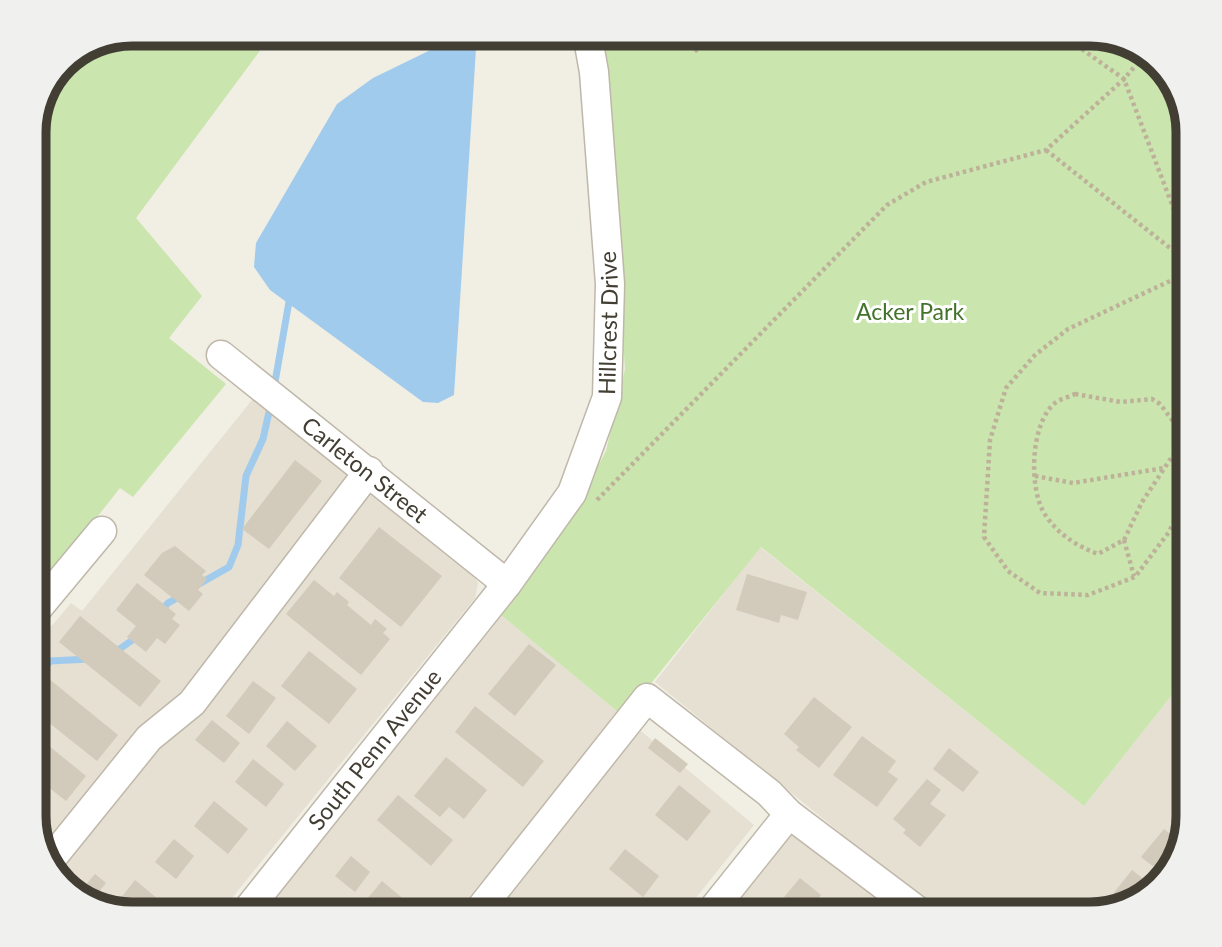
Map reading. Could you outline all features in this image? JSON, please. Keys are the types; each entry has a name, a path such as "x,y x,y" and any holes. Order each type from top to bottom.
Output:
{"street":[{"name":"Hillcrest Drive","path":"507,584 572,493 607,397 610,284 594,72 589,46"},
{"name":"Carleton Street","path":"221,355 507,584"},
{"path":"55,854 149,738 192,703 369,471"},
{"path":"46,598 102,531"},
{"name":"South Penn Avenue","path":"254,902 507,584"},
{"path":"486,902 647,698 769,793 789,814 906,902"},
{"path":"719,902 789,814"}],"path":[{"path":"1077,46 1124,79 1176,215"},
{"path":"563,506 589,508 887,205 926,182 1046,150 1124,79 1140,61"},
{"path":"1046,150 1176,253"},
{"path":"1176,278 1068,329 1035,355 1006,388 990,440 984,537 1008,571 1040,593 1088,595 1135,577 1169,532 1176,517"},
{"path":"1176,426 1153,399 1121,402 1075,394 1055,403 1044,418 1034,448 1036,491 1045,515 1074,545 1098,554 1124,540 1142,502 1176,451"},
{"path":"1035,476 1084,482 1165,467"},
{"path":"1124,540 1135,577"}],"shaded area":[{"path":"256,395 471,569 478,583 475,598 229,902 114,900 93,893 79,884 57,859 47,833 46,821 46,633 71,603 82,611"},
{"path":"760,547 1084,806 1176,690 1176,816 1172,843 1159,868 1143,884 1129,893 1108,900 925,902 655,682"},
{"path":"500,614 754,825 693,902 272,902"},
{"path":"794,834 883,902 731,902 781,839"}],"green space":[{"path":"263,46 136,218 202,296 169,338 226,384 133,497 120,488 46,582 48,109 60,84 71,71 98,52 114,47"},
{"name":"Acker Park","path":"603,46 1091,46 1108,47 1129,54 1143,63 1162,84 1175,114 1176,690 1084,806 761,547 624,717 500,614 569,520 606,451 625,369"}],"water":[{"path":"439,46 476,46 454,395 438,403 423,402 270,290 254,267 256,243 337,104 373,78"}],"building":[{"path":"295,460 322,481 269,549 242,529"},
{"path":"379,527 442,576 401,627 339,578"},
{"path":"175,546 206,571 202,575 207,579 198,590 203,594 189,611 144,575 162,553"},
{"path":"747,574 807,592 798,620 781,615 779,623 736,610"},
{"path":"314,580 334,596 337,592 349,602 347,605 371,625 375,619 387,629 383,633 390,639 361,675 286,614"},
{"path":"137,583 176,614 172,619 180,625 165,644 157,638 146,652 127,637 136,626 116,610"},
{"path":"80,616 161,681 140,707 59,642"},
{"path":"529,644 556,665 515,716 488,694"},
{"path":"309,651 357,689 329,724 281,686"},
{"path":"46,676 118,735 97,761 46,720"},
{"path":"253,681 276,698 249,734 226,716"},
{"path":"814,697 852,727 819,768 796,750 799,747 784,734"},
{"path":"475,706 544,761 523,787 455,732"},
{"path":"212,720 240,743 224,763 195,740"},
{"path":"287,721 317,746 295,771 266,746"},
{"path":"862,736 896,761 888,772 898,779 877,807 833,775"},
{"path":"655,738 688,764 680,773 648,748"},
{"path":"46,744 86,776 66,801 46,785"},
{"path":"949,748 979,772 963,792 933,769"},
{"path":"446,757 487,790 464,819 449,807 440,817 414,796"},
{"path":"253,759 284,784 266,807 235,782"},
{"path":"927,779 941,790 930,804 946,815 920,847 903,833 906,830 893,819"},
{"path":"679,785 711,811 687,841 655,815"},
{"path":"398,795 453,840 431,866 377,820"},
{"path":"214,801 248,829 228,854 194,826"},
{"path":"1164,829 1174,837 1168,854 1157,870 1141,857"},
{"path":"174,839 194,856 176,879 155,862"},
{"path":"625,849 659,876 643,897 609,869"},
{"path":"351,856 370,872 355,892 335,876"},
{"path":"1132,870 1146,881 1129,893 1109,899"},
{"path":"95,874 106,883 97,894 84,887"},
{"path":"800,878 821,895 815,902 780,902"},
{"path":"135,880 162,902 131,902 119,901"},
{"path":"382,881 407,902 371,902 367,899"},
{"path":"501,890 516,902 499,902 494,898"}],"waterway":[{"path":"274,388 290,296"},
{"path":"199,584 229,567 238,545 246,476 263,439 271,403"},
{"path":"160,612 168,603 181,596"},
{"path":"114,653 138,636"},
{"path":"46,666 50,661 89,659"}]}
